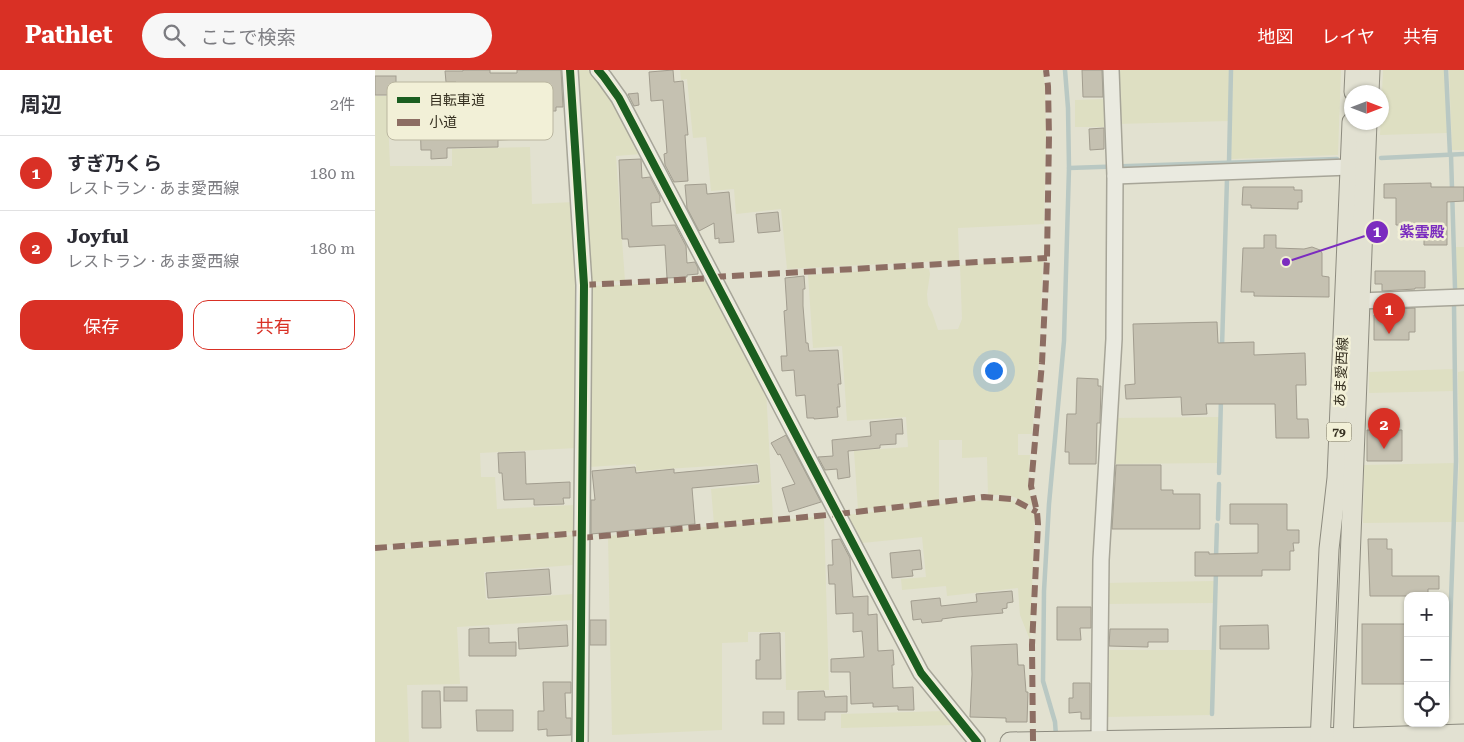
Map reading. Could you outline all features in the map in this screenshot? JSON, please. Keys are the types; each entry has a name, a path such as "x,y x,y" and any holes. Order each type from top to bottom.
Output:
{"main road":[{"path":"1354,85 1355,70"},
{"path":"1369,85 1370,70"},
{"name":"あま愛西線","path":"1320,740 1329,549 1337,478 1353,130"},
{"name":"あま愛西線","path":"1343,740 1367,130"},
{"path":"1010,742 1343,740 1464,734"}],"street":[{"path":"570,70 584,285 580,742"},
{"path":"598,70 619,98 921,674 977,742"},
{"path":"1099,741 1101,560 1113,339 1115,170 1111,70"},
{"path":"1115,170 1351,167"},
{"path":"1359,301 1464,298"}],"green space":[{"path":"573,70 588,70 600,83 613,100 641,154 616,156 625,281 591,282 579,94"},
{"path":"680,70 1043,70 1046,135 1044,224 958,228 959,260 787,269 781,209 736,214 734,189 711,191 706,137 693,138 687,79 681,80"},
{"path":"1114,70 1230,70 1229,121 1116,124"},
{"path":"1233,70 1341,70 1338,155 1231,159"},
{"path":"1383,70 1445,70 1447,133 1380,135 1380,130 1389,130 1389,85 1382,85"},
{"path":"1449,70 1464,70 1464,150 1452,150"},
{"path":"375,96 387,96 387,140 389,140 390,166 452,166 452,149 530,147 532,204 574,202 580,285 577,448 480,453 481,477 495,477 497,509 574,505 573,532 375,546"},
{"path":"1107,99 1108,127 1075,127 1075,100"},
{"path":"1456,247 1464,247 1464,288 1457,289"},
{"path":"1043,260 1039,362 1032,434 1018,434 1018,455 1030,455 1028,484 1033,506 1007,495 988,495 987,457 962,458 962,440 939,440 939,500 858,510 854,451 908,447 906,417 847,421 842,346 813,348 808,275 919,267 929,269 928,305 938,330 958,329 962,319 960,265"},
{"path":"709,281 766,389 773,518 714,524 711,489 760,484 758,463 636,471 636,464 589,467 590,286"},
{"path":"1454,369 1454,391 1369,393 1369,372"},
{"path":"1464,371 1464,522 1456,522 1459,464 1458,372"},
{"path":"1219,417 1218,463 1110,464 1112,418"},
{"path":"1455,463 1453,522 1363,523 1364,465"},
{"path":"1012,500 1035,513 1030,640 1020,615 1018,588 947,596 946,586 902,590 901,579 926,577 922,537 862,543 847,515 940,504"},
{"path":"824,516 829,690 786,690 785,632 748,632 748,642 722,643 722,730 612,735 608,536"},
{"path":"573,535 573,565 484,572 486,600 573,594 573,620 457,627 460,684 407,685 409,742 375,742 375,551"},
{"path":"1214,581 1214,603 1104,604 1104,583"},
{"path":"1103,650 1213,650 1211,715 1104,717"},
{"path":"944,711 954,725 841,728 841,714"}],"building":[{"path":"490,70 490,73 517,73 517,70 561,70 563,107 556,107 556,111 553,111 553,82 446,82 445,71"},
{"path":"673,70 674,82 683,81 688,135 685,135 688,181 674,182 665,165 664,154 667,153 663,100 651,101 649,72"},
{"path":"1082,70 1102,70 1103,97 1083,97"},
{"path":"375,76 396,76 396,82 387,82 387,95 375,95"},
{"path":"638,93 639,105 634,106 628,94"},
{"path":"1104,128 1104,149 1090,150 1089,129"},
{"path":"421,140 498,140 498,147 447,148 447,158 431,159 431,150 421,150"},
{"path":"641,159 642,178 650,177 660,196 660,202 651,203 652,226 675,225 686,246 687,263 695,262 698,274 687,275 687,277 667,278 665,245 629,247 628,239 622,239 619,160"},
{"path":"1431,183 1431,187 1464,187 1464,201 1447,202 1447,245 1424,245 1424,225 1396,225 1396,198 1384,198 1384,184"},
{"path":"706,184 707,194 729,192 734,242 719,243 719,238 715,239 714,223 699,231 687,208 685,185"},
{"path":"1243,187 1294,187 1294,190 1302,190 1302,202 1298,202 1298,209 1251,208 1251,205 1242,205"},
{"path":"778,212 780,231 758,233 756,214"},
{"path":"1264,235 1276,235 1276,248 1304,249 1312,247 1320,250 1322,253 1322,276 1329,277 1329,297 1254,296 1254,292 1241,292 1243,248 1264,248"},
{"path":"1375,271 1425,271 1425,288 1382,291 1382,284 1375,284"},
{"path":"804,276 803,306 806,343 808,343 809,351 838,350 841,384 838,384 840,407 837,407 838,417 807,418 805,395 796,396 794,370 782,371 781,356 787,356 784,311 787,310 785,278"},
{"path":"1415,308 1415,332 1409,332 1409,340 1374,340 1374,315 1380,315 1380,310"},
{"path":"1217,322 1218,343 1254,342 1254,355 1305,353 1306,385 1296,385 1297,419 1308,419 1309,438 1276,438 1275,404 1206,404 1207,414 1182,415 1181,397 1126,399 1125,385 1135,384 1133,324"},
{"path":"1077,378 1098,379 1098,386 1101,386 1100,423 1097,423 1096,464 1069,464 1069,452 1065,452 1067,414 1076,414"},
{"path":"902,419 903,434 896,434 896,444 880,445 880,448 848,451 850,477 838,479 837,469 825,470 818,457 833,456 832,440 871,436 870,422"},
{"path":"1380,425 1392,425 1392,430 1402,430 1402,461 1367,461 1367,430 1380,430"},
{"path":"786,435 821,502 789,512 782,488 795,484 780,454 778,455 771,443"},
{"path":"525,452 526,484 570,482 570,498 563,498 564,504 534,505 534,499 504,500 502,473 499,473 498,453"},
{"path":"757,465 759,482 692,488 695,524 591,534 591,500 595,500 592,471 635,467 636,473 674,469 674,473"},
{"path":"1116,465 1161,465 1161,490 1173,490 1173,494 1200,494 1200,529 1112,529"},
{"path":"1230,504 1287,504 1287,530 1299,530 1299,543 1293,543 1294,551 1290,551 1290,570 1262,570 1262,576 1195,576 1195,552 1209,552 1209,554 1258,553 1258,524 1230,524"},
{"path":"840,539 850,558 853,597 868,596 868,615 877,614 878,651 893,650 893,688 913,687 914,710 898,710 898,706 873,707 873,703 851,704 850,672 831,672 831,659 864,657 862,631 853,632 853,613 836,614 835,584 829,584 828,565 833,565 832,540"},
{"path":"1368,539 1387,539 1387,549 1392,549 1392,576 1439,576 1439,589 1428,589 1428,592 1404,592 1404,596 1370,596"},
{"path":"920,550 922,569 912,570 913,576 892,578 890,553"},
{"path":"549,569 551,594 488,598 486,573"},
{"path":"1012,591 1013,602 1007,603 1007,608 1002,609 1003,613 957,617 922,623 921,619 913,620 911,601 940,598 941,606 977,602 976,594"},
{"path":"1057,607 1091,607 1091,628 1080,628 1081,640 1057,640"},
{"path":"590,620 606,620 606,645 590,645"},
{"path":"1362,624 1404,624 1404,684 1362,684"},
{"path":"567,625 568,646 519,649 518,628"},
{"path":"1268,625 1269,649 1220,649 1220,626"},
{"path":"489,628 489,643 516,642 516,656 469,656 469,629"},
{"path":"1110,629 1168,629 1168,642 1148,642 1148,647 1109,646"},
{"path":"780,633 781,679 756,679 756,660 760,660 760,634"},
{"path":"1017,644 1018,665 1024,665 1026,692 1028,692 1027,722 1006,722 1006,718 970,717 971,646"},
{"path":"543,682 571,682 571,693 565,693 566,718 571,718 571,735 547,736 547,729 538,730 538,711 544,711"},
{"path":"1073,683 1090,683 1090,719 1081,719 1081,712 1069,713 1069,698 1073,698"},
{"path":"444,687 467,687 467,701 444,701"},
{"path":"422,691 440,691 441,728 422,728"},
{"path":"824,691 825,697 847,696 847,712 825,712 825,720 798,720 798,692"},
{"path":"476,710 513,710 513,731 477,731"},
{"path":"763,712 784,712 784,724 763,724"}],"waterway":[{"path":"1056,736 1055,722 1043,681 1044,591 1049,504 1064,341 1069,168 1065,70"},
{"path":"1229,163 1231,70"},
{"path":"1446,70 1450,155"},
{"path":"1381,158 1464,154"},
{"path":"1451,155 1455,288"},
{"path":"1069,168 1337,159"},
{"path":"1222,347 1227,179"},
{"path":"1448,682 1456,461 1454,305"},
{"path":"1219,473 1221,399"},
{"path":"1218,519 1219,484"},
{"path":"1216,558 1217,525"},
{"path":"1212,714 1216,571"}],"marked path":[{"path":"1033,741 1032,645 1038,524 1031,486 1042,363 1047,258 1049,136 1046,70"},
{"path":"714,277 1047,258"},
{"path":"584,285 715,278"},
{"path":"838,514 984,497 1012,499 1037,512"},
{"path":"581,538 838,514"},
{"path":"375,548 581,533"}],"cycle path":[{"path":"570,70 584,285 580,742"},
{"path":"598,70 619,98 921,673 977,742"}],"place":[{"name":"紫雲殿","path":"1286,262"},
{"name":"すぎ乃くら","path":"1389,334"},
{"name":"Joyful","path":"1384,449"}]}
